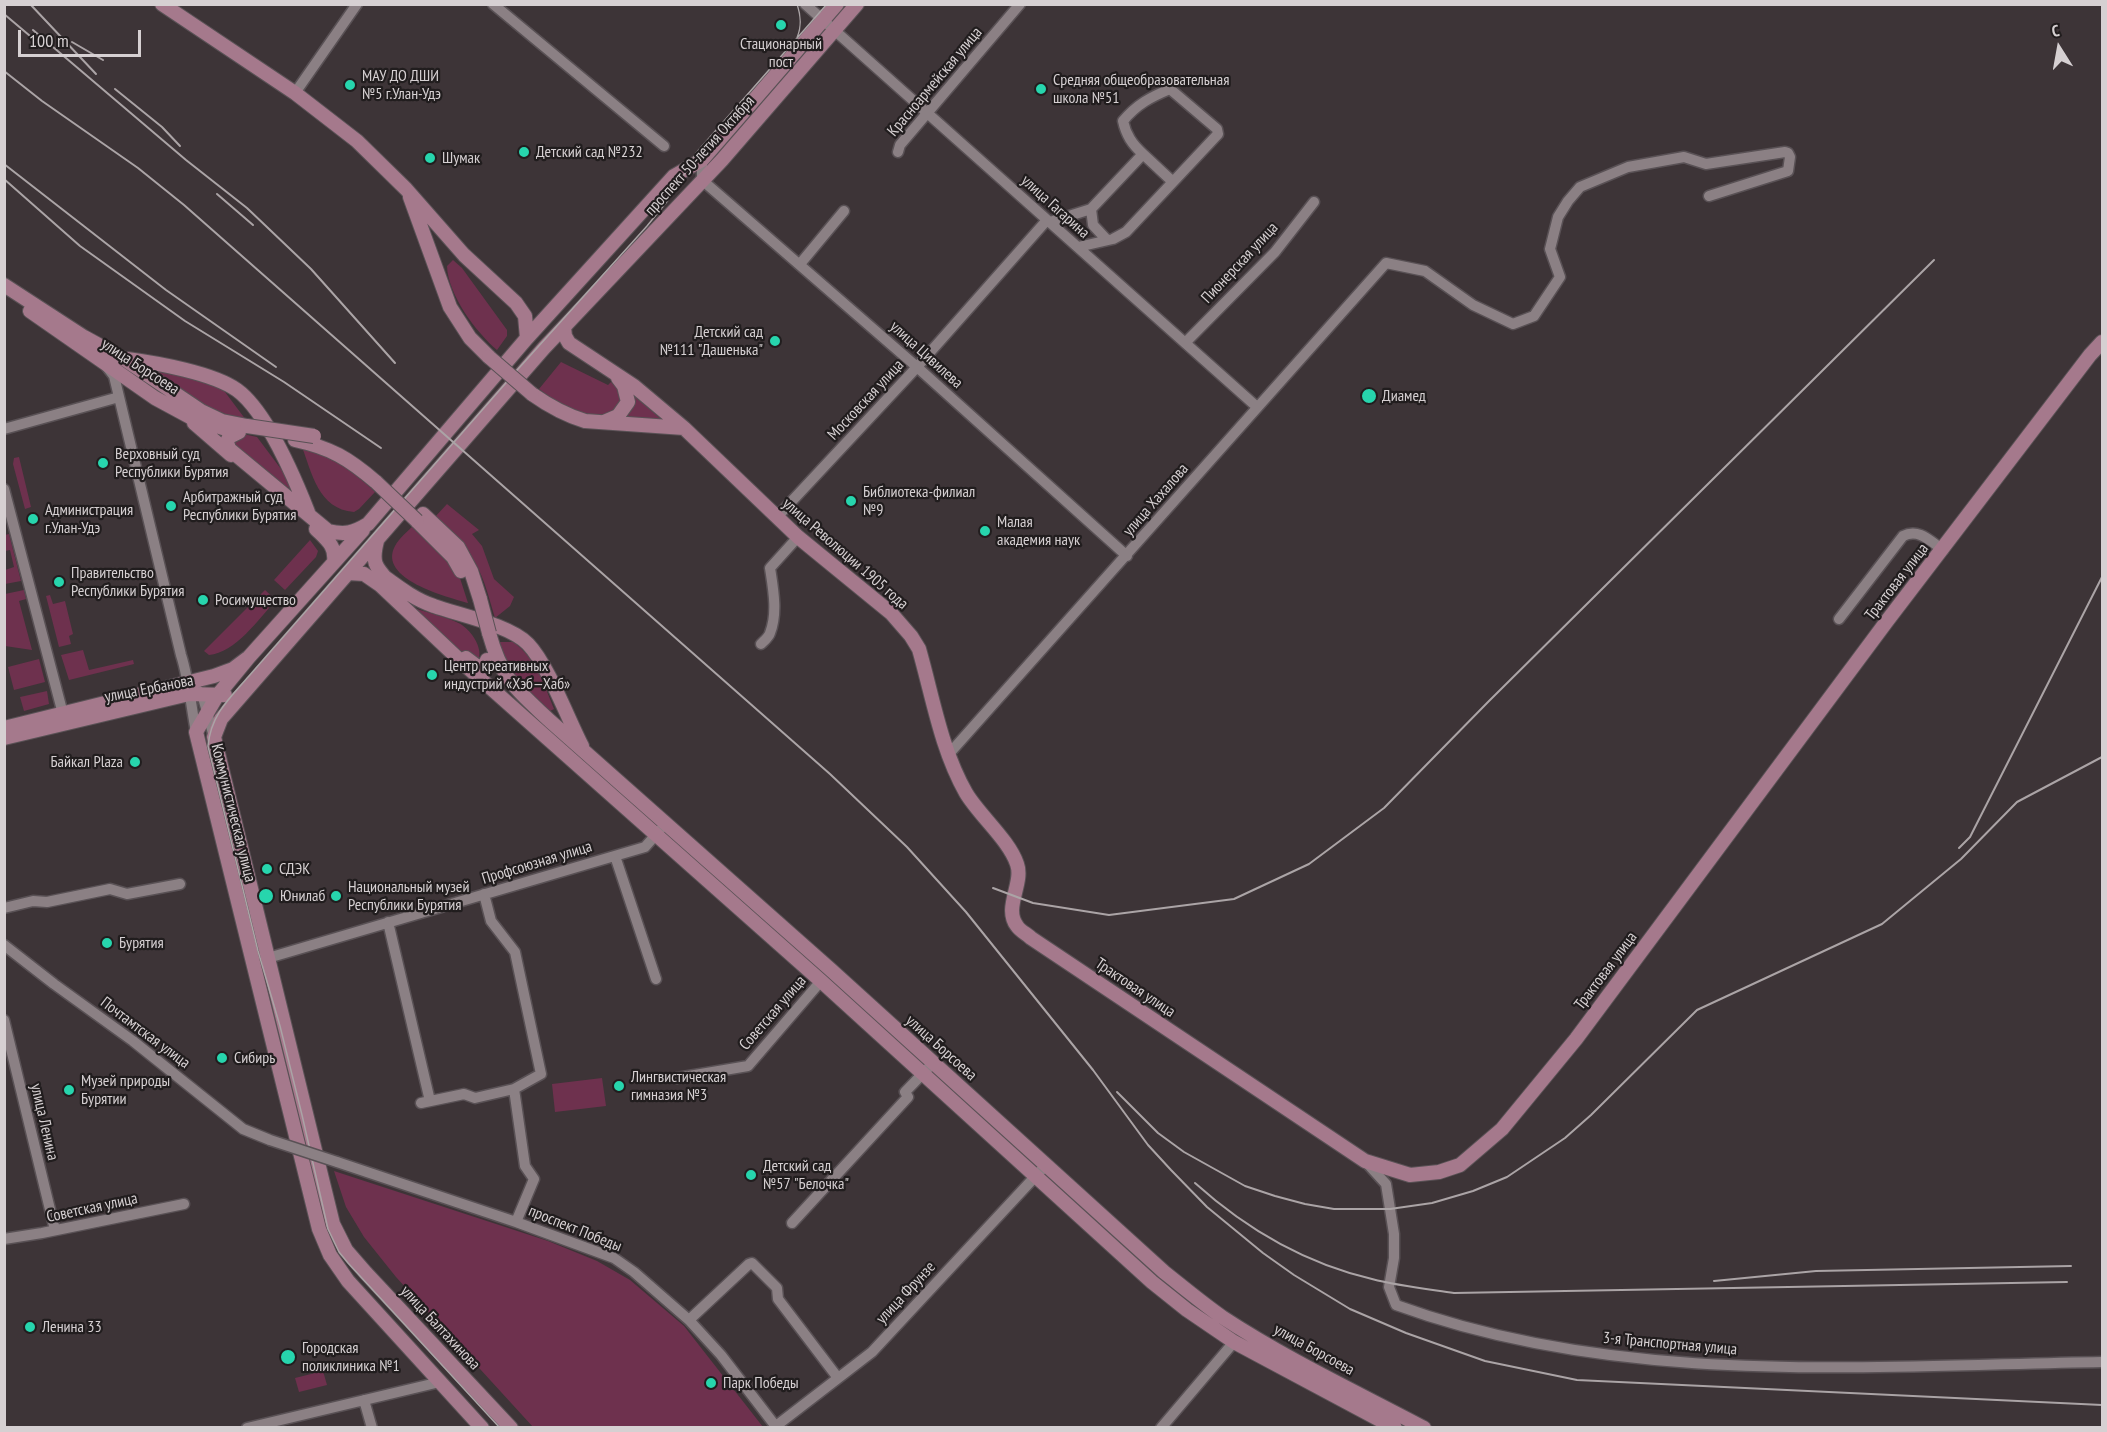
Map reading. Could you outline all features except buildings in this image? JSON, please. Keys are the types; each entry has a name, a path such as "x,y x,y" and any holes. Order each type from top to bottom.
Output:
{"main road":[{"path":"162,4 295,93 357,141 406,189 464,255 522,310 526,324 526,338 368,524 354,533 343,535 328,531 229,449 227,442 229,437 244,430 314,436 349,451 372,467 379,480 420,517 458,548 471,571 485,634"},
{"name":"проспект 50-летия Октября","path":"526,338 674,176 702,160 819,17 837,4"},
{"name":"проспект 50-летия Октября","path":"378,539 544,348 722,160 819,17 857,4"},
{"path":"406,189 450,307 459,323 489,357 532,394 570,417 602,423 684,428"},
{"path":"437,270 438,261 447,253 454,252 464,255"},
{"name":"улица Борсоева","path":"4,285 84,337 124,359 201,411 244,430"},
{"name":"улица Борсоева","path":"4,293 177,411 200,422 322,446 341,455 379,480"},
{"path":"544,348 556,343 569,343 564,327"},
{"name":"Трактовая улица","path":"1016,888 1013,918 1017,926 1031,938 1365,1161 1410,1175 1439,1172 1460,1165 1502,1130 1576,1039 1887,621 2090,355 2103,342"},
{"name":"улица Революции 1905 года","path":"569,343 634,386 684,428 798,537 891,613 911,636 919,649 948,755 967,794 1017,863 1019,871 1016,888"},
{"name":"улица Борсоева","path":"124,359 151,362 209,378 236,389 261,417 291,470 305,511"},
{"path":"602,423 618,416 628,402 624,386 615,374"},
{"path":"177,411 201,428 286,499 333,545 334,562"},
{"name":"улица Ербанова","path":"4,728 64,719 193,690 214,676 233,669 249,657 368,524"},
{"path":"249,687 378,539"},
{"path":"378,539 373,556 376,568 411,607 475,667 482,667 487,660"},
{"name":"улица Борсоева","path":"348,573 364,574 380,585 415,620 504,700 821,981 1045,1166 1164,1272 1223,1317 1279,1351 1424,1428"},
{"path":"386,578 413,597 433,606 501,628 528,644 540,661 584,751"},
{"name":"улица Борсоева","path":"485,634 487,660 504,700"},
{"name":"улица Борсоева","path":"485,634 506,677 550,721 667,823 928,1068 1035,1176 1152,1282 1187,1310 1234,1342 1395,1428"},
{"path":"196,732 217,696 249,657"},
{"name":"улица Ербанова","path":"193,690 217,696 249,687"},
{"name":"Коммунистическая улица","path":"249,687 220,719 214,737 333,1224 346,1250"},
{"name":"улица Ербанова","path":"4,738 64,719"},
{"name":"Коммунистическая улица","path":"196,732 316,1218 330,1254 348,1281 440,1382"},
{"name":"улица Балтахинова","path":"346,1250 511,1428"},
{"path":"440,1382 482,1428"}],"street":[{"path":"295,93 357,4"},
{"path":"493,4 664,146"},
{"name":"улица Гагарина","path":"797,4 819,17 1257,406"},
{"name":"Красноармейская улица","path":"898,152 900,146 927,113 1020,4"},
{"path":"1078,247 1107,240 1126,232 1173,182 1218,131 1170,89 1146,99 1135,107 1123,121 1126,134 1143,154 1173,182"},
{"name":"улица Хахалова","path":"948,755 1386,263 1425,271 1473,305 1513,324 1533,316 1560,277 1550,249 1558,217 1580,187 1628,167 1684,157 1706,164 1788,153 1790,157 1788,171 1709,196"},
{"path":"1048,221 1091,210 1143,154"},
{"path":"702,160 702,180"},
{"name":"улица Цивилева","path":"702,180 917,367 1127,556"},
{"name":"Пионерская улица","path":"1185,343 1275,252 1314,202"},
{"path":"1091,210 1093,225 1107,240"},
{"path":"800,264 844,211"},
{"name":"Московская улица","path":"777,517 917,367 1048,221"},
{"name":"Коммунистическая улица","path":"104,363 114,376 178,644 193,690 196,732"},
{"path":"4,429 119,397 132,382"},
{"path":"4,489 64,719"},
{"path":"1839,619 1903,536 1910,532 1920,534 1943,550"},
{"path":"761,644 770,634 773,614 770,568 798,537"},
{"path":"193,690 207,711 214,737"},
{"name":"Профсоюзная улица","path":"268,958 645,847 667,823"},
{"path":"615,856 656,979"},
{"path":"4,908 33,901 47,902 110,888 127,894 180,884"},
{"path":"388,922 426,1102 464,1094 475,1098 514,1089 541,1074 515,951 491,921 484,894"},
{"name":"Почтамтская улица","path":"4,945 141,1047 243,1129 337,1162"},
{"name":"Советская улица","path":"677,1078 748,1066 821,981"},
{"name":"улица Ленина","path":"4,1020 55,1230"},
{"path":"792,1223 908,1097 905,1092 928,1068"},
{"path":"514,1089 525,1166 534,1179 516,1222"},
{"name":"3-я Транспортная улица","path":"1365,1161 1386,1184 1394,1234 1394,1258 1389,1287 1396,1305 1442,1322 1528,1343 1689,1364 1784,1368 2103,1362"},
{"name":"проспект Победы","path":"337,1162 516,1222 614,1258 634,1272 689,1320 721,1355 777,1427"},
{"name":"улица Фрунзе","path":"777,1427 872,1352 1045,1166"},
{"name":"Советская улица","path":"4,1239 184,1204"},
{"path":"689,1320 752,1263 777,1288 778,1299 838,1378"},
{"path":"1161,1428 1234,1342"},
{"path":"248,1428 440,1382"},
{"path":"364,1400 372,1428"}],"shaded area":[{"path":"453,260 462,268 507,330 507,336 497,350 472,323 452,289 447,266"},
{"path":"561,362 608,385 611,382 622,393 621,407 602,416 591,416 567,407 539,389"},
{"path":"152,367 222,388 246,420 220,412 196,400 150,372"},
{"path":"633,395 662,420 621,418 631,408"},
{"path":"243,434 257,437 284,473 294,491 245,457 234,443 235,439"},
{"path":"301,444 341,464 375,492 354,512 332,504 318,488"},
{"path":"19,457 31,507 25,509 13,464 14,458"},
{"path":"447,504 479,530 472,534 482,546 494,579 514,597 510,606 495,618 478,567 460,543 434,518"},
{"path":"414,525 438,546 459,575 468,603 417,585 396,568 392,558 395,546"},
{"path":"9,534 21,581 5,584 5,570 14,567 10,550 5,551 5,535"},
{"path":"310,540 318,551 316,557 285,590 274,580"},
{"path":"24,590 26,599 19,601 32,650 5,646 5,594"},
{"path":"265,590 276,600 246,634 219,653 209,655 204,651"},
{"path":"50,595 53,604 65,601 73,634 69,636 71,644 59,647 46,596"},
{"path":"411,607 462,625 475,640 479,649 479,658 474,660 469,658"},
{"path":"497,642 513,642 528,656 547,690 554,709 550,711 512,674"},
{"path":"83,650 89,670 133,660 134,664 69,680 61,655"},
{"path":"39,659 45,682 14,690 8,667"},
{"path":"47,691 49,704 24,711 20,697"},
{"path":"602,1078 606,1106 555,1112 552,1084"},
{"path":"334,1171 548,1241 597,1261 630,1280 684,1326 763,1427 533,1427 396,1277 364,1237 346,1207"},
{"path":"323,1371 327,1385 299,1392 295,1378"}],"tram line":[{"path":"797,4 800,29 797,38"},
{"path":"500,1428 348,1263 339,1252 328,1229 280,1026 258,951 208,746 210,735 217,716 228,699 647,226 674,193 696,153 827,4"}],"railway":[{"path":"30,4 96,74"},
{"path":"4,14 36,41"},
{"path":"33,30 186,160 247,208 311,269 395,363"},
{"path":"72,42 103,60"},
{"path":"4,71 42,101 138,168 184,205 830,774 907,847 966,912 1093,1070 1148,1145 1171,1170 1207,1207 1294,1275 1350,1309 1406,1333 1485,1361 1577,1380 2102,1405"},
{"path":"115,89 162,127 180,146"},
{"path":"4,164 166,290 276,367"},
{"path":"4,179 80,246 185,321 284,382 381,448"},
{"path":"217,194 253,225"},
{"path":"993,888 1033,903 1109,915 1234,899 1309,864 1384,808 1934,260"},
{"path":"1959,848 1970,837 2102,577"},
{"path":"1117,1092 1158,1133 1184,1152 1245,1186 1275,1196 1334,1209 1390,1209 1432,1203 1473,1191 1507,1177 1565,1138 1697,1010 1882,924 1961,859 2017,802 2102,757"},
{"path":"1195,1183 1214,1200 1255,1229 1323,1264 1382,1281 1454,1293 2067,1282"},
{"path":"1714,1281 1816,1271 2071,1266"}],"place":[{"name":"Стационарный пост","path":"781,25"},
{"name":"МАУ ДО ДШИ №5 г.Улан-Удэ","path":"350,85"},
{"name":"Средняя общеобразовательная школа №51","path":"1041,89"},
{"name":"Детский сад №232","path":"524,152"},
{"name":"Шумак","path":"430,158"},
{"name":"Детский сад №111 \"Дашенька\"","path":"775,341"},
{"name":"Диамед","path":"1369,396"},
{"name":"Верховный суд Республики Бурятия","path":"103,463"},
{"name":"Библиотека-филиал №9","path":"851,501"},
{"name":"Арбитражный суд Республики Бурятия","path":"171,506"},
{"name":"Администрация г.Улан-Удэ","path":"33,519"},
{"name":"Малая академия наук","path":"985,531"},
{"name":"Правительство Республики Бурятия","path":"59,582"},
{"name":"Росимущество","path":"203,600"},
{"name":"Центр креативных индустрий «Хэб—Хаб»","path":"432,675"},
{"name":"Байкал Plaza","path":"135,762"},
{"name":"СДЭК","path":"267,869"},
{"name":"Юнилаб","path":"266,896"},
{"name":"Национальный музей Республики Бурятия","path":"336,896"},
{"name":"Бурятия","path":"107,943"},
{"name":"Сибирь","path":"222,1058"},
{"name":"Лингвистическая гимназия №3","path":"619,1086"},
{"name":"Музей природы Бурятии","path":"69,1090"},
{"name":"Детский сад №57 \"Белочка\"","path":"751,1175"},
{"name":"Ленина 33","path":"30,1327"},
{"name":"Городская поликлиника №1","path":"288,1357"},
{"name":"Парк Победы","path":"711,1383"}]}
